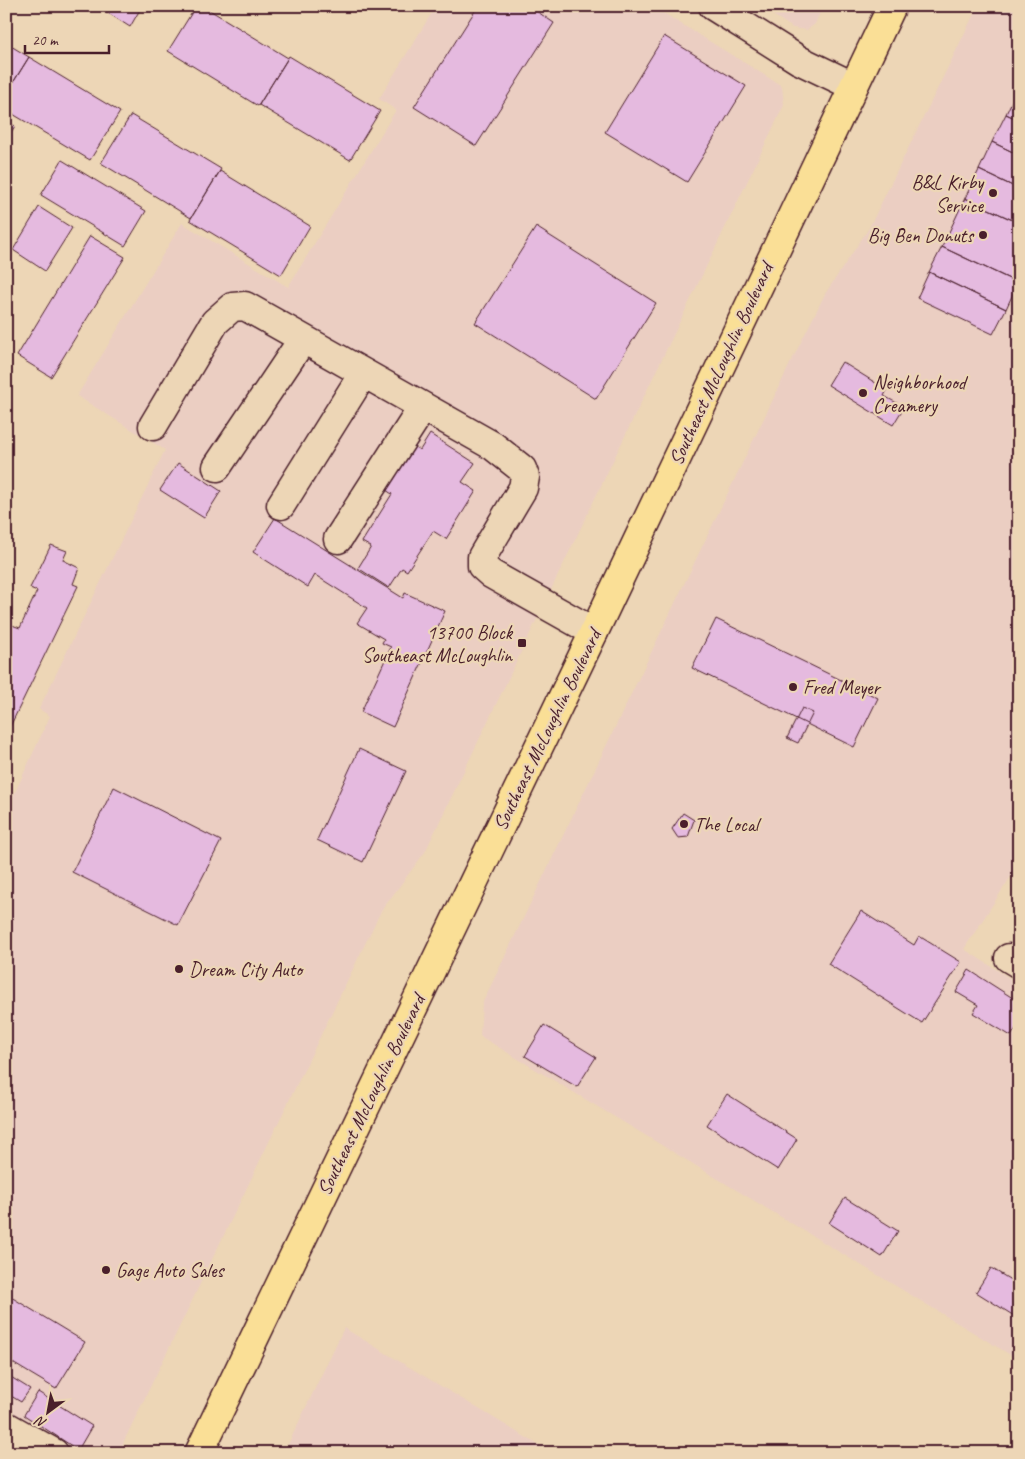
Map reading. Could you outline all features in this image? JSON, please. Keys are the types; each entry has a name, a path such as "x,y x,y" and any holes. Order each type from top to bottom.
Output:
{"main road":[{"name":"Southeast McLoughlin Boulevard","path":"199,1453 594,632 892,6"}],"street":[{"path":"712,6 799,60 853,86"},
{"path":"152,426 215,322 232,306 245,306 493,446 522,469 526,477 523,488 482,557 482,566 491,574 594,632"},
{"path":"217,467 303,339"},
{"path":"281,505 363,374"},
{"path":"338,540 423,407"},
{"path":"6,1426 54,1453"}],"shaded area":[{"path":"436,6 652,6 782,86 784,105 425,852 381,911 124,1441 121,1453 6,1453 6,812 50,716 39,709 165,450 77,396 182,223 288,287 396,110 379,99"},
{"path":"759,6 823,6 815,24 807,30 793,28"},
{"path":"978,6 1019,6 1019,864 964,949 1019,984 1019,1360 480,1036 482,1004 790,364 825,294 869,228"},
{"path":"344,1328 552,1453 284,1453"}],"building":[{"path":"97,6 142,6 130,27"},
{"path":"196,6 203,6 288,58 258,106 168,51"},
{"path":"478,6 529,6 554,23 476,146 414,107"},
{"path":"664,36 746,86 687,182 605,132"},
{"path":"6,43 29,57 6,94"},
{"path":"289,56 380,111 350,160 259,105"},
{"path":"29,57 120,112 90,160 6,110 6,94"},
{"path":"1017,90 1019,91 1019,120 1006,114"},
{"path":"1006,114 1019,120 1019,155 992,142"},
{"path":"131,115 221,169 191,218 101,163"},
{"path":"6,121 15,126 6,140"},
{"path":"992,142 1019,155 1019,189 979,170"},
{"path":"62,160 146,211 125,246 41,195"},
{"name":"B&L Kirby Service","path":"979,170 1019,189 1019,223 965,198"},
{"path":"220,171 310,226 281,275 190,220"},
{"name":"Big Ben Donuts","path":"965,198 1019,223 1018,283 942,247"},
{"path":"39,207 72,228 45,271 13,250"},
{"path":"536,227 656,303 596,399 475,323"},
{"path":"90,236 125,257 51,377 17,356"},
{"path":"942,247 1018,283 1006,309 929,272"},
{"path":"929,272 1006,309 993,334 917,298"},
{"name":"Neighborhood Creamery","path":"842,362 887,390 884,396 904,407 893,425 828,385"},
{"path":"430,434 475,463 462,482 476,491 446,539 433,531 407,571 402,568 389,588 358,568 371,547 362,542 392,494 383,488 411,445 420,450"},
{"path":"178,463 221,491 204,518 160,490"},
{"path":"275,518 403,598 405,593 445,611 393,727 361,712 391,647 382,643 384,639 357,623 367,608 315,575 308,587 253,552"},
{"path":"51,545 67,551 63,560 79,568 73,584 78,586 6,735 6,637 12,625 20,628 37,591 30,588"},
{"name":"Fred Meyer","path":"716,619 878,698 854,747 692,668"},
{"path":"802,708 813,713 798,743 787,738"},
{"path":"359,749 406,771 363,862 317,840"},
{"path":"114,787 221,841 178,925 72,872"},
{"name":"The Local","path":"683,813 694,820 688,837 678,838 672,829"},
{"path":"861,911 914,945 919,936 961,962 922,1023 828,964"},
{"path":"969,970 1019,1002 1019,1024 1011,1036 973,1013 978,1005 956,992"},
{"path":"544,1025 596,1057 577,1087 525,1056"},
{"path":"727,1094 797,1139 778,1170 707,1125"},
{"path":"845,1198 898,1231 882,1257 829,1223"},
{"path":"991,1268 1019,1285 1019,1319 976,1292"},
{"path":"6,1294 85,1342 56,1389 6,1359"},
{"path":"6,1374 30,1389 21,1402 6,1393"},
{"path":"38,1392 92,1426 78,1450 24,1415"}],"place":[{"name":"B&L Kirby Service","path":"993,193"},
{"name":"Big Ben Donuts","path":"983,235"},
{"name":"Neighborhood Creamery","path":"863,393"},
{"name":"13700 Block Southeast McLoughlin","path":"522,643"},
{"name":"Fred Meyer","path":"793,687"},
{"name":"The Local","path":"684,824"},
{"name":"Dream City Auto","path":"179,969"},
{"name":"Gage Auto Sales","path":"106,1270"}]}
